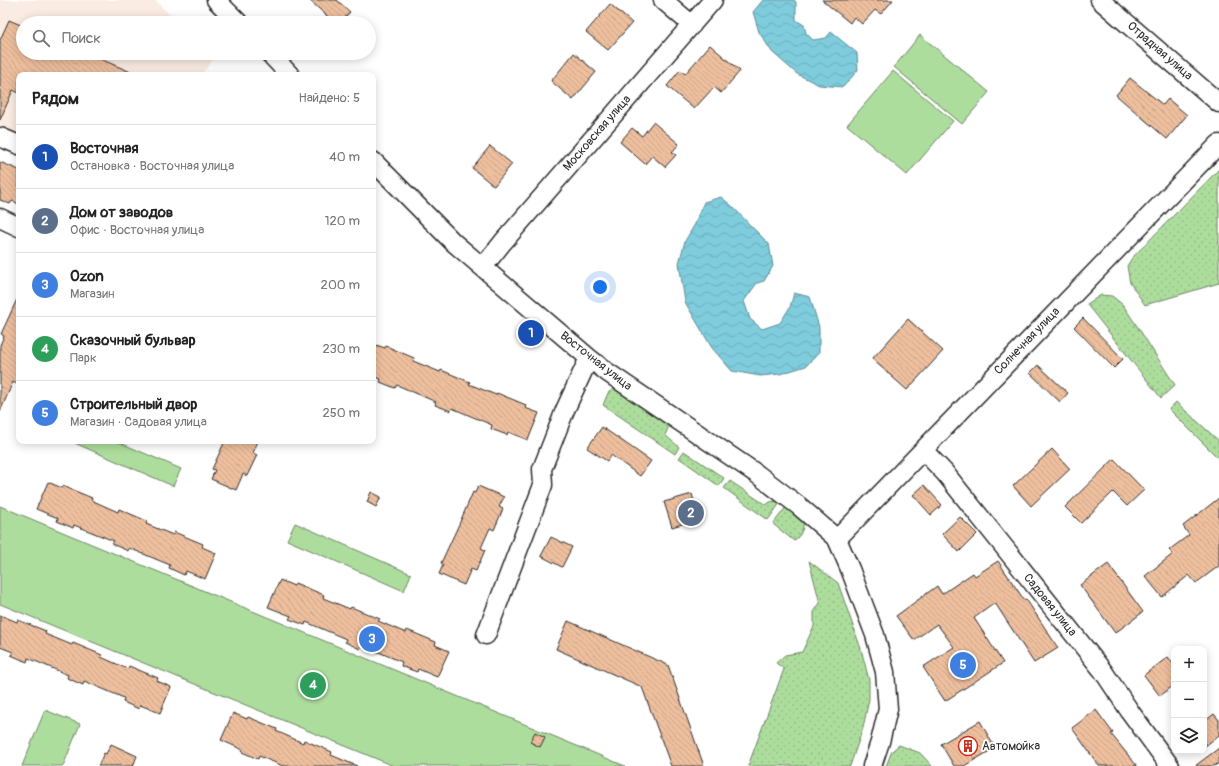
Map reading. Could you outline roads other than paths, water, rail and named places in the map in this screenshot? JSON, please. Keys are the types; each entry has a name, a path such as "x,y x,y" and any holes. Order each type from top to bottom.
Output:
{"street":[{"path":"216,0 232,16"},
{"path":"663,0 692,25"},
{"name":"Московская улица","path":"483,267 712,0"},
{"name":"Отрадная улица","path":"1100,0 1219,103"},
{"path":"276,60 287,72"},
{"path":"0,137 16,144"},
{"name":"Солнечная улица","path":"837,539 1219,144"},
{"name":"Восточная улица","path":"376,164 453,242 589,358 607,372 757,474 800,506 837,539"},
{"path":"0,218 16,226"},
{"path":"486,635 543,486 542,469 565,410 589,358"},
{"name":"Садовая улица","path":"923,450 945,473 1103,671 1170,766"},
{"path":"837,539 868,617 885,672 888,709 880,742 872,766"}],"water":[{"path":"763,0 794,0 796,2 796,20 804,25 806,33 813,40 826,38 831,32 857,53 858,70 843,87 819,85 797,74 772,52 759,32 753,12"},
{"path":"721,197 732,206 769,244 773,266 764,281 757,283 744,301 750,319 762,329 780,323 790,307 794,293 810,297 819,327 819,353 806,366 780,374 760,376 732,371 712,348 685,302 679,263 685,241 695,224 704,202"}],"place":[{"name":"Восточная","path":"531,333"},
{"name":"Дом от заводов","path":"691,513"},
{"name":"Ozon","path":"372,639"},
{"name":"Строительный двор","path":"963,665"},
{"name":"Сказочный бульвар","path":"313,685"},
{"name":"Автомойка","path":"968,746"}]}
